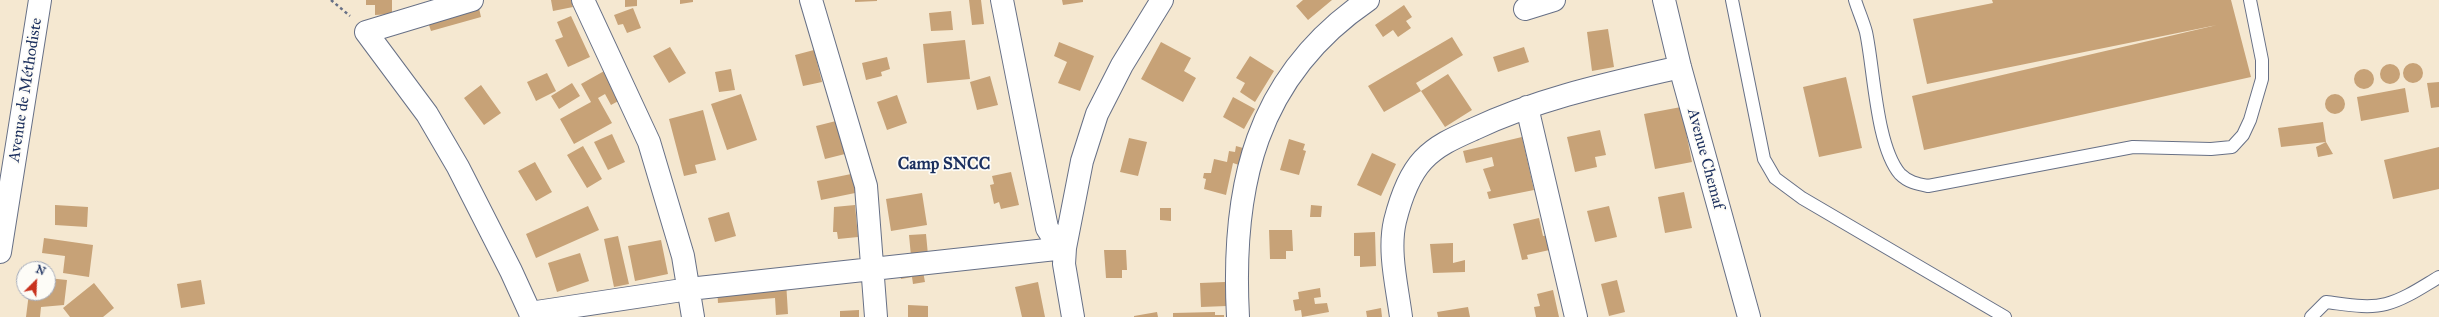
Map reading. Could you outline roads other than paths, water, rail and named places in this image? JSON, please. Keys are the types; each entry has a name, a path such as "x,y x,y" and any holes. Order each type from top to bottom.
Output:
{"street":[{"name":"Avenue de Méthodiste","path":"0,252 40,0"},
{"path":"472,0 366,32 431,121 458,167 531,315 689,289 1065,248"},
{"path":"583,0 649,142 671,212 689,289 692,317"},
{"path":"811,0 866,186 874,270 876,317"},
{"path":"1002,0 1047,228 1054,239 1065,248"},
{"path":"1073,317 1066,281 1065,248 1082,161 1097,114 1122,65 1162,0"},
{"path":"1238,317 1236,282 1238,230 1246,176 1259,134 1280,91 1294,70 1334,27 1368,0"},
{"path":"1525,9 1554,0"},
{"name":"Avenue Chemaf","path":"1664,0 1680,67 1749,317"},
{"path":"1401,317 1392,241 1395,221 1409,182 1422,161 1436,148 1500,116 1527,107 1680,67"},
{"path":"1527,107 1576,317"}],"lane":[{"path":"1732,0 1764,159 1775,178 1802,198 2005,317"},
{"path":"1855,0 1865,31 1881,124 1890,157 1900,174 1913,184 1928,186 2133,147 2211,149 2232,146 2243,135 2250,120 2262,78 2262,60 2250,0"},
{"path":"2312,317 2326,302 2368,306 2385,305 2402,298 2439,277"}],"district":[{"name":"Camp SNCC","path":"944,165"}]}
